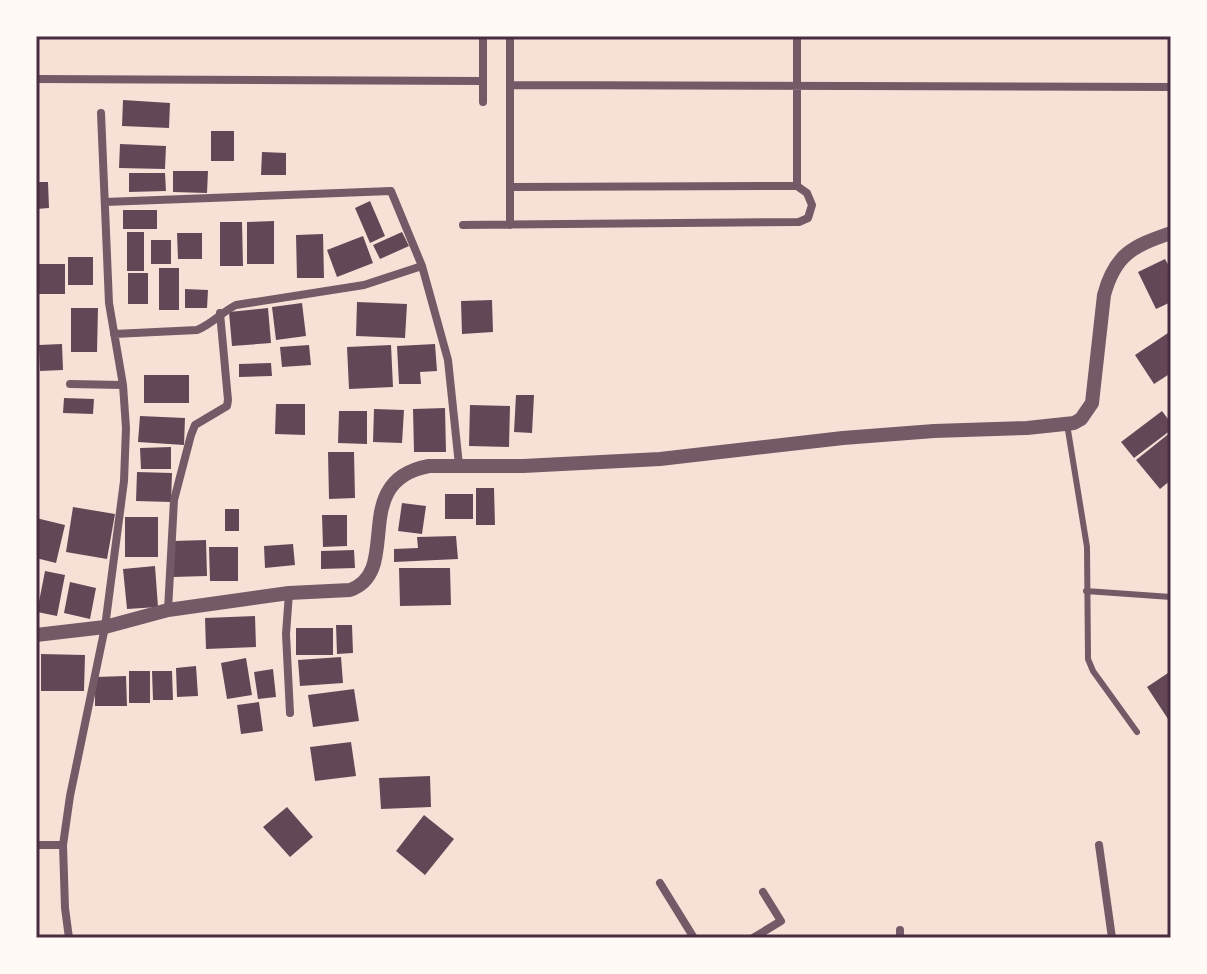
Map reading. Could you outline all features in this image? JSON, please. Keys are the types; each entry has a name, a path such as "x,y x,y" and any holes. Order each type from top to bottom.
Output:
{"street":[{"path":"483,36 483,102"},
{"path":"510,36 510,225"},
{"path":"797,36 797,186"},
{"path":"36,79 483,81"},
{"path":"510,85 1171,87"},
{"path":"69,938 63,845 105,627 124,481 126,428 123,385 109,303 101,113"},
{"path":"463,225 799,222 808,218 812,205 807,193 797,186 510,187"},
{"path":"105,202 391,191 422,266 450,371 459,465"},
{"path":"36,635 105,627 168,610 289,593 350,590 364,583 374,560 382,504 387,491 395,481 414,469 660,459 843,438 1067,424 1081,419 1092,403 1108,279 1127,251 1171,233"},
{"path":"114,334 197,330 210,325 220,313 236,305 323,294 364,285 422,266"},
{"path":"168,610 174,500 191,435 195,425 227,406 220,313"},
{"path":"70,384 123,385"},
{"path":"289,593 286,634 290,713"},
{"path":"36,845 63,845"},
{"path":"1099,845 1112,938"},
{"path":"660,883 694,938"},
{"path":"753,938 781,921 763,892"}],"lane":[{"path":"1067,424 1087,547 1088,659 1093,671 1137,732"},
{"path":"1086,591 1171,597"}],"building":[{"path":"123,100 170,103 169,128 122,126"},
{"path":"211,131 234,131 234,161 211,161"},
{"path":"120,144 166,146 165,169 119,168"},
{"path":"262,152 286,153 286,175 261,175"},
{"path":"173,171 208,171 207,193 173,192"},
{"path":"129,173 165,173 166,191 129,192"},
{"path":"36,182 48,182 49,208 36,209"},
{"path":"370,201 385,236 370,243 355,208"},
{"path":"123,210 157,210 157,229 123,229"},
{"path":"274,221 274,264 247,264 247,222"},
{"path":"220,222 242,222 243,266 220,266"},
{"path":"127,232 144,232 144,271 127,271"},
{"path":"402,232 409,246 380,259 373,245"},
{"path":"177,233 202,233 202,259 178,259"},
{"path":"323,234 324,278 297,278 296,235"},
{"path":"363,236 373,263 337,277 327,250"},
{"path":"151,240 171,240 171,264 151,264"},
{"path":"68,257 93,257 93,285 68,285"},
{"path":"1165,259 1171,270 1171,302 1156,309 1138,272"},
{"path":"38,264 65,264 65,294 38,294"},
{"path":"159,268 179,268 179,310 159,310"},
{"path":"128,273 148,273 148,304 128,304"},
{"path":"185,289 208,290 207,308 185,308"},
{"path":"492,300 493,332 462,334 461,301"},
{"path":"357,302 407,304 405,338 356,336"},
{"path":"302,303 306,336 276,340 272,307"},
{"path":"71,308 98,308 97,352 71,352"},
{"path":"268,308 271,343 232,346 229,312"},
{"path":"1171,331 1171,373 1154,384 1135,355"},
{"path":"62,344 63,370 40,371 39,345"},
{"path":"435,344 437,371 420,372 421,384 399,384 397,346"},
{"path":"309,345 311,365 282,367 280,347"},
{"path":"391,345 393,387 349,389 347,347"},
{"path":"271,363 272,376 239,377 239,364"},
{"path":"144,375 189,375 189,403 144,403"},
{"path":"516,395 534,395 532,433 514,432"},
{"path":"64,398 94,399 93,414 63,413"},
{"path":"276,404 305,404 305,435 275,434"},
{"path":"470,405 510,406 509,447 469,446"},
{"path":"445,408 446,452 414,452 413,409"},
{"path":"374,409 404,410 402,443 373,442"},
{"path":"339,411 367,411 367,444 338,443"},
{"path":"1162,411 1171,423 1171,430 1134,458 1121,442"},
{"path":"140,416 185,418 184,445 138,442"},
{"path":"1171,432 1171,480 1160,489 1136,460"},
{"path":"171,447 171,469 141,469 140,448"},
{"path":"328,452 354,452 355,498 329,499"},
{"path":"137,472 172,473 171,502 136,501"},
{"path":"476,488 494,488 495,525 476,525"},
{"path":"445,494 473,494 473,519 445,519"},
{"path":"402,503 426,506 422,534 398,531"},
{"path":"73,507 115,514 107,559 66,552"},
{"path":"225,509 239,509 239,531 225,531"},
{"path":"322,515 347,515 347,546 323,547"},
{"path":"125,517 158,517 158,557 125,557"},
{"path":"36,518 65,525 56,563 36,558"},
{"path":"456,536 458,559 394,562 394,549 418,548 417,537"},
{"path":"206,540 207,576 173,577 173,541"},
{"path":"293,544 295,565 265,568 264,546"},
{"path":"209,547 238,547 238,581 210,581"},
{"path":"354,550 355,568 321,569 321,551"},
{"path":"155,566 158,607 127,609 123,569"},
{"path":"399,568 450,568 451,605 400,606"},
{"path":"45,571 65,575 57,616 37,612"},
{"path":"70,582 96,588 90,619 64,613"},
{"path":"255,616 256,647 206,649 205,618"},
{"path":"336,625 352,625 353,653 337,654"},
{"path":"296,628 333,628 333,655 296,655"},
{"path":"41,654 85,655 84,691 41,691"},
{"path":"341,657 343,683 300,686 298,660"},
{"path":"246,658 252,695 227,699 221,663"},
{"path":"196,666 198,696 177,697 176,668"},
{"path":"273,669 276,697 258,699 254,672"},
{"path":"129,671 150,671 150,703 129,703"},
{"path":"152,671 172,671 173,700 153,700"},
{"path":"1171,671 1171,717 1168,719 1147,687"},
{"path":"126,676 127,706 95,706 95,677"},
{"path":"354,689 359,721 313,727 308,695"},
{"path":"259,702 263,731 241,734 237,705"},
{"path":"351,742 356,776 315,781 310,747"},
{"path":"430,776 431,807 381,809 379,778"},
{"path":"287,807 313,837 290,857 263,827"},
{"path":"424,815 454,839 425,875 396,851"}]}
